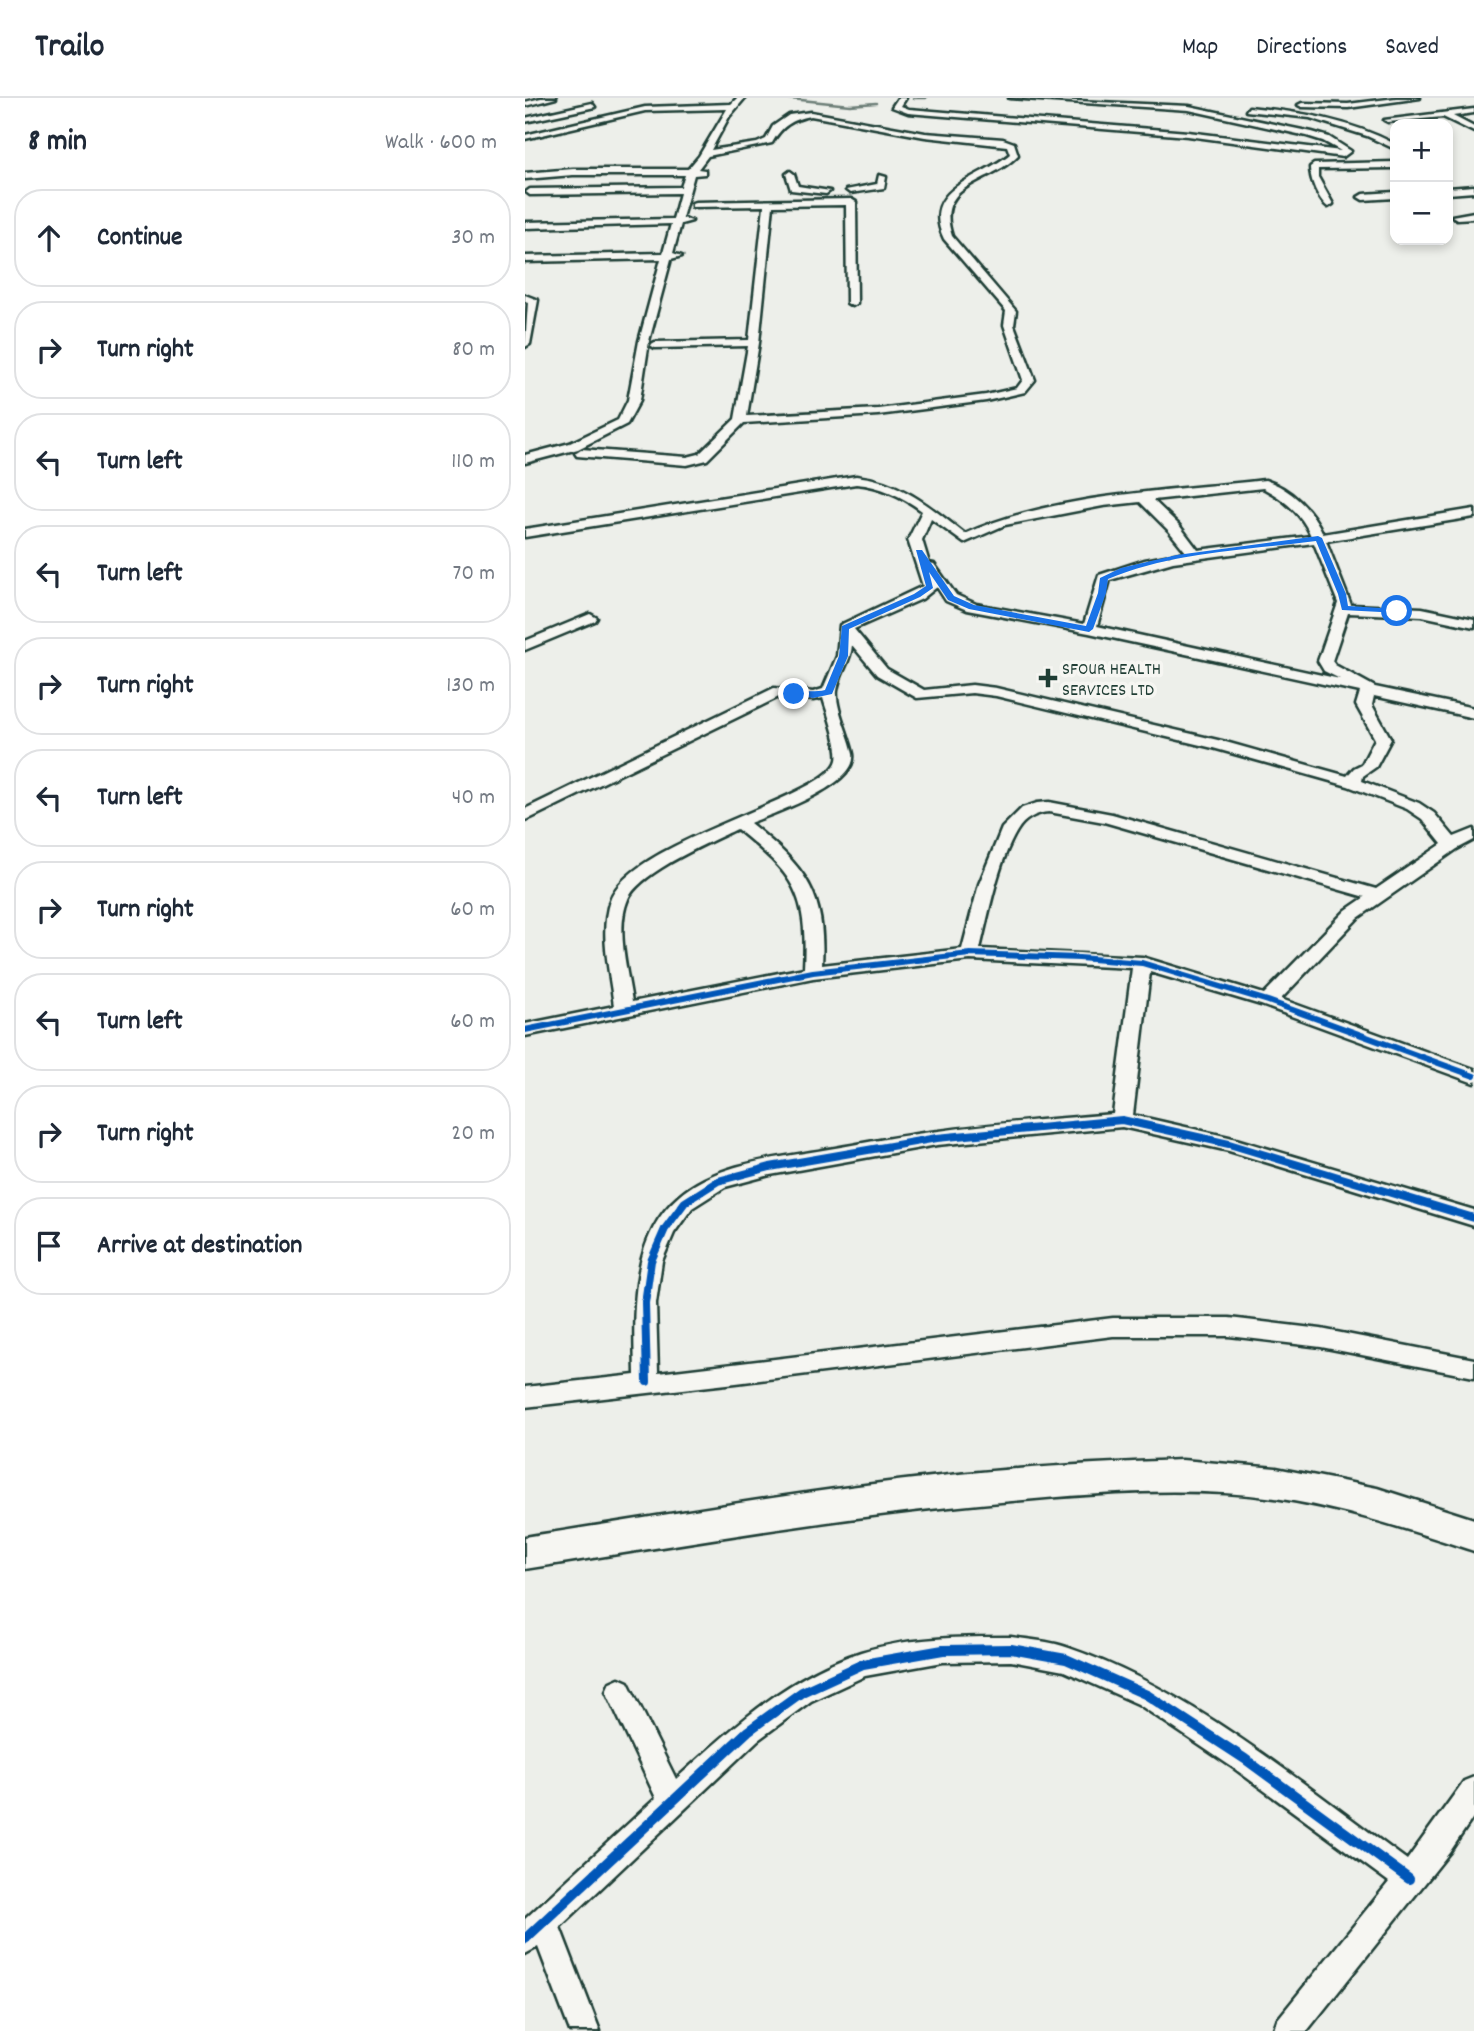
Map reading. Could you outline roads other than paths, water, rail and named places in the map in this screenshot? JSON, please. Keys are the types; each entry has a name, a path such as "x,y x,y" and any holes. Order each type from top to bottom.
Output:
{"main road":[{"path":"525,1553 778,1513 949,1491 1075,1480 1182,1475 1276,1483 1366,1501 1462,1529 1474,1535"}],"street":[{"path":"525,104 552,98"},
{"path":"525,466 581,453 611,441 638,422 646,399 682,221 714,131 731,106 741,98"},
{"path":"902,98 896,107 908,111 1188,134 1345,153 1373,166"},
{"path":"1013,98 1202,110 1326,139 1343,148 1345,153"},
{"path":"1264,100 1325,106 1415,98 1474,130"},
{"path":"1237,104 1258,111 1311,116 1370,134 1390,144"},
{"path":"525,120 592,105"},
{"path":"525,137 645,109 731,106"},
{"path":"1388,120 1474,111"},
{"path":"704,153 759,145 769,141 776,128 792,117 811,114 925,135 1003,142 1011,145 1014,155 999,168 954,190 941,223 947,237 1011,311 1009,325 1029,380 1021,390 986,398 878,412 741,420"},
{"path":"1453,124 1474,123"},
{"path":"1328,204 1314,177 1314,167 1390,166"},
{"path":"525,176 573,172 697,178"},
{"path":"790,174 794,188 799,190 878,187 881,186 882,177"},
{"path":"530,192 697,178"},
{"path":"525,225 682,221 695,205 697,178"},
{"path":"1453,191 1474,189"},
{"path":"850,190 852,303"},
{"path":"1363,197 1390,195"},
{"path":"695,205 851,202"},
{"path":"581,453 687,461 703,457 741,420 754,343 769,204"},
{"path":"1457,216 1474,215"},
{"path":"525,259 673,256"},
{"path":"525,459 574,446 623,422 634,400 644,341 673,256"},
{"path":"525,298 533,300 525,342"},
{"path":"655,345 754,343"},
{"path":"525,533 864,480 909,496 964,538"},
{"path":"964,538 1001,522 1103,502 1265,484 1284,494 1311,521 1342,594 1345,609 1325,661 1329,668 1368,688"},
{"path":"1144,499 1174,528 1195,555"},
{"path":"845,628 917,596 930,587 915,541 928,511 964,538"},
{"path":"1089,629 1102,593 1104,578 1124,569 1195,555 1474,513"},
{"path":"919,552 951,598 972,607 1089,629 1474,713"},
{"path":"1345,609 1422,612 1474,623"},
{"path":"525,646 590,618"},
{"path":"624,1009 614,920 621,895 645,871 816,788 841,771 846,757 829,692 843,656 845,628"},
{"path":"845,628 882,672 922,695 972,689 996,692 1217,744 1354,783 1413,806 1428,816 1451,845"},
{"path":"1354,783 1354,777 1360,770 1368,767 1383,739 1364,705 1368,688"},
{"path":"525,815 779,691 813,696 829,692"},
{"path":"970,954 988,884 1010,828 1028,811 1037,808 1049,807 1106,817 1380,896"},
{"path":"740,823 771,848 798,876 814,923 813,972"},
{"path":"1268,1001 1352,914 1451,845 1474,834"},
{"path":"525,1030 813,972 970,954 1142,963 1268,1001 1474,1076"},
{"path":"1122,1119 1142,963"},
{"path":"647,1382 645,1304 651,1261 665,1229 685,1202 718,1181 770,1167 937,1138 1122,1119 1229,1144 1474,1218"},
{"path":"525,1396 736,1374 1113,1327 1229,1326 1321,1338 1474,1368"},
{"path":"585,2031 534,1930 748,1731 801,1692 863,1664 943,1650 1011,1649 1066,1659 1147,1695 1245,1759 1409,1879"},
{"path":"619,1691 672,1801"},
{"path":"1288,2031 1440,1843 1474,1791"}],"waterway":[{"path":"781,98 850,105 876,103"},
{"path":"913,98 926,98"}],"place":[{"name":"SFOUR HEALTH SERVICES LTD","path":"1048,678"}]}
